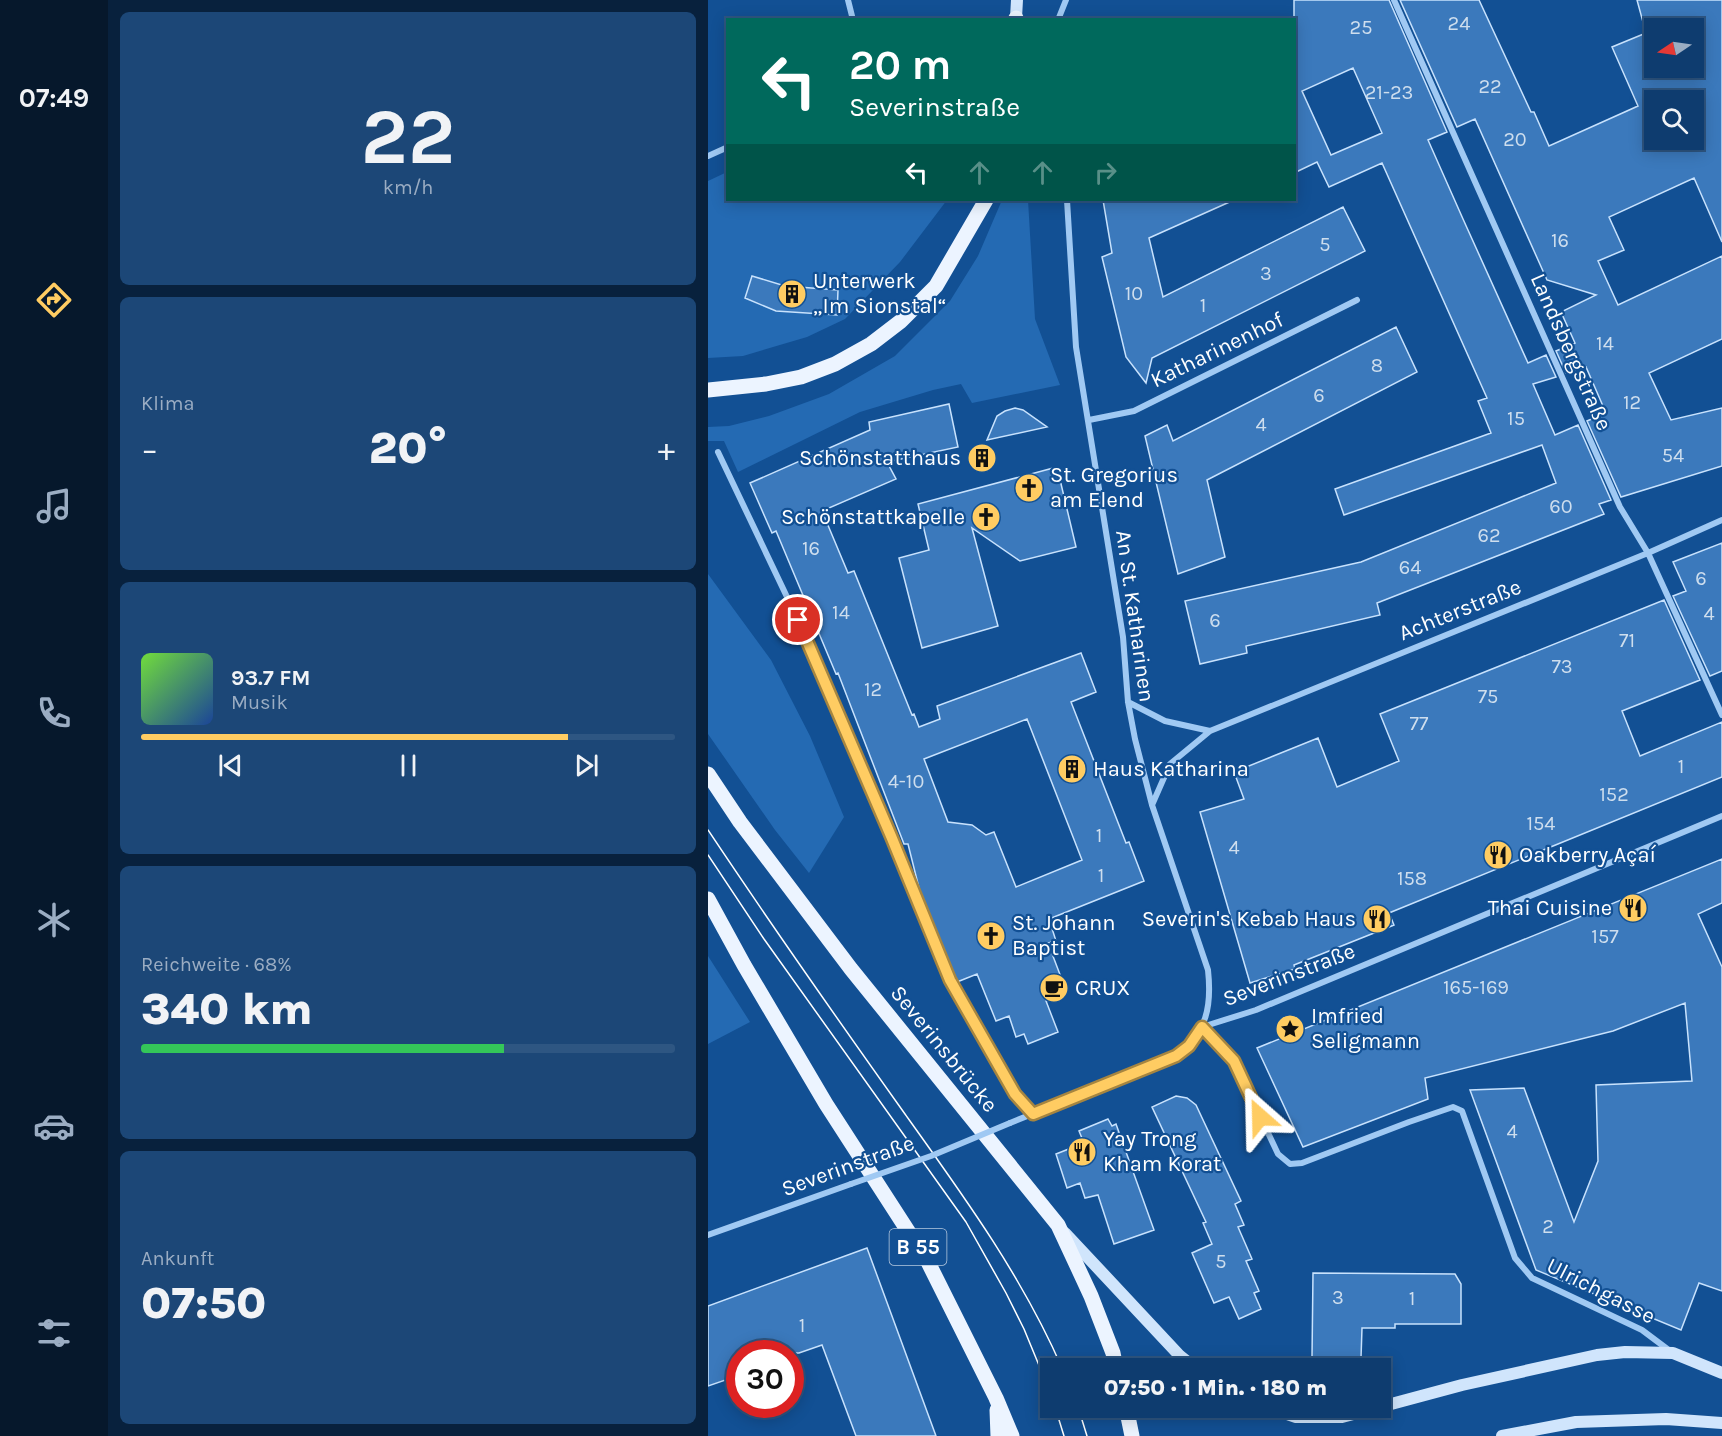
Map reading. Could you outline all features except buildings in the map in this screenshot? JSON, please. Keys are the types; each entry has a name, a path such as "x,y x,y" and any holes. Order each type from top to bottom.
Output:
{"main road":[{"path":"1014,18 1017,0"},
{"path":"708,390 766,384 801,377 835,364 872,344 901,321 936,285 985,201"},
{"name":"Severinsbrücke","path":"708,774 740,822 851,969 1058,1225 1091,1296 1114,1358"},
{"name":"B 55","path":"708,899 826,1104 928,1262 996,1398 1012,1436"},
{"path":"1058,1225 1182,1358"},
{"path":"1391,1404 1484,1380 1597,1355 1625,1352 1673,1353 1722,1373"},
{"path":"996,1398 998,1436"},
{"path":"1128,1418 1132,1436"},
{"path":"1502,1436 1576,1422 1666,1419 1722,1423"}],"street":[{"path":"848,0 852,18"},
{"path":"1059,18 1066,0"},
{"name":"Landsbergstraße","path":"1394,0 1620,507 1648,553 1722,716"},
{"path":"708,156 726,148"},
{"name":"An St. Katharinen","path":"1067,201 1076,347 1123,637 1128,702 1152,805 1208,970 1210,997 1202,1027"},
{"name":"Katharinenhof","path":"1089,420 1134,411 1357,300"},
{"path":"718,453 798,620 950,980 1015,1094 1033,1114"},
{"name":"Achterstraße","path":"1152,805 1170,764 1210,731 1648,553 1722,520"},
{"path":"1128,702 1165,721 1210,731"},
{"name":"Severinstraße","path":"708,1235 931,1155 1176,1056 1189,1046 1202,1027 1256,1010 1722,816"},
{"name":"Ulrichgasse","path":"1202,1027 1234,1061 1278,1154 1290,1164 1302,1163 1453,1107 1462,1111 1515,1258 1532,1278 1642,1330 1673,1353"}],"shaded area":[{"path":"726,172 726,201 946,201 900,262 845,319 807,337 743,356 708,358 708,181"},
{"path":"1002,201 1028,201 1035,319 1060,385 972,403 961,384 933,390 860,412 738,472 724,441 708,441 708,427 729,426 769,416 829,394 895,356 950,301 978,256"},
{"path":"708,574 771,660 810,736 844,817 809,873 775,830 708,734"},
{"path":"708,956 750,1022 708,1044"}],"tram line":[{"path":"708,830 990,1237 1029,1301 1057,1358"},
{"path":"708,855 764,939 966,1222 1006,1293 1040,1368"},
{"path":"1058,1418 1064,1436"},
{"path":"1081,1418 1087,1436"}],"place":[{"name":"Unterwerk „Im Sionstal“","path":"792,294"},
{"name":"Schönstatthaus","path":"982,458"},
{"name":"St. Gregorius am Elend","path":"1029,488"},
{"name":"Schönstattkapelle","path":"986,517"},
{"name":"Haus Katharina","path":"1072,769"},
{"name":"Oakberry Açaí","path":"1498,855"},
{"name":"Thai Cuisine","path":"1633,908"},
{"name":"Severin's Kebab Haus","path":"1377,919"},
{"name":"St. Johann Baptist","path":"991,936"},
{"name":"CRUX","path":"1054,988"},
{"name":"Imfried Seligmann","path":"1290,1029"},
{"name":"Yay Trong Kham Korat","path":"1082,1152"}],"route":[{"path":"798,620 950,980 1015,1094 1033,1114 1176,1056 1189,1046 1202,1027 1234,1061 1260,1117"}]}
